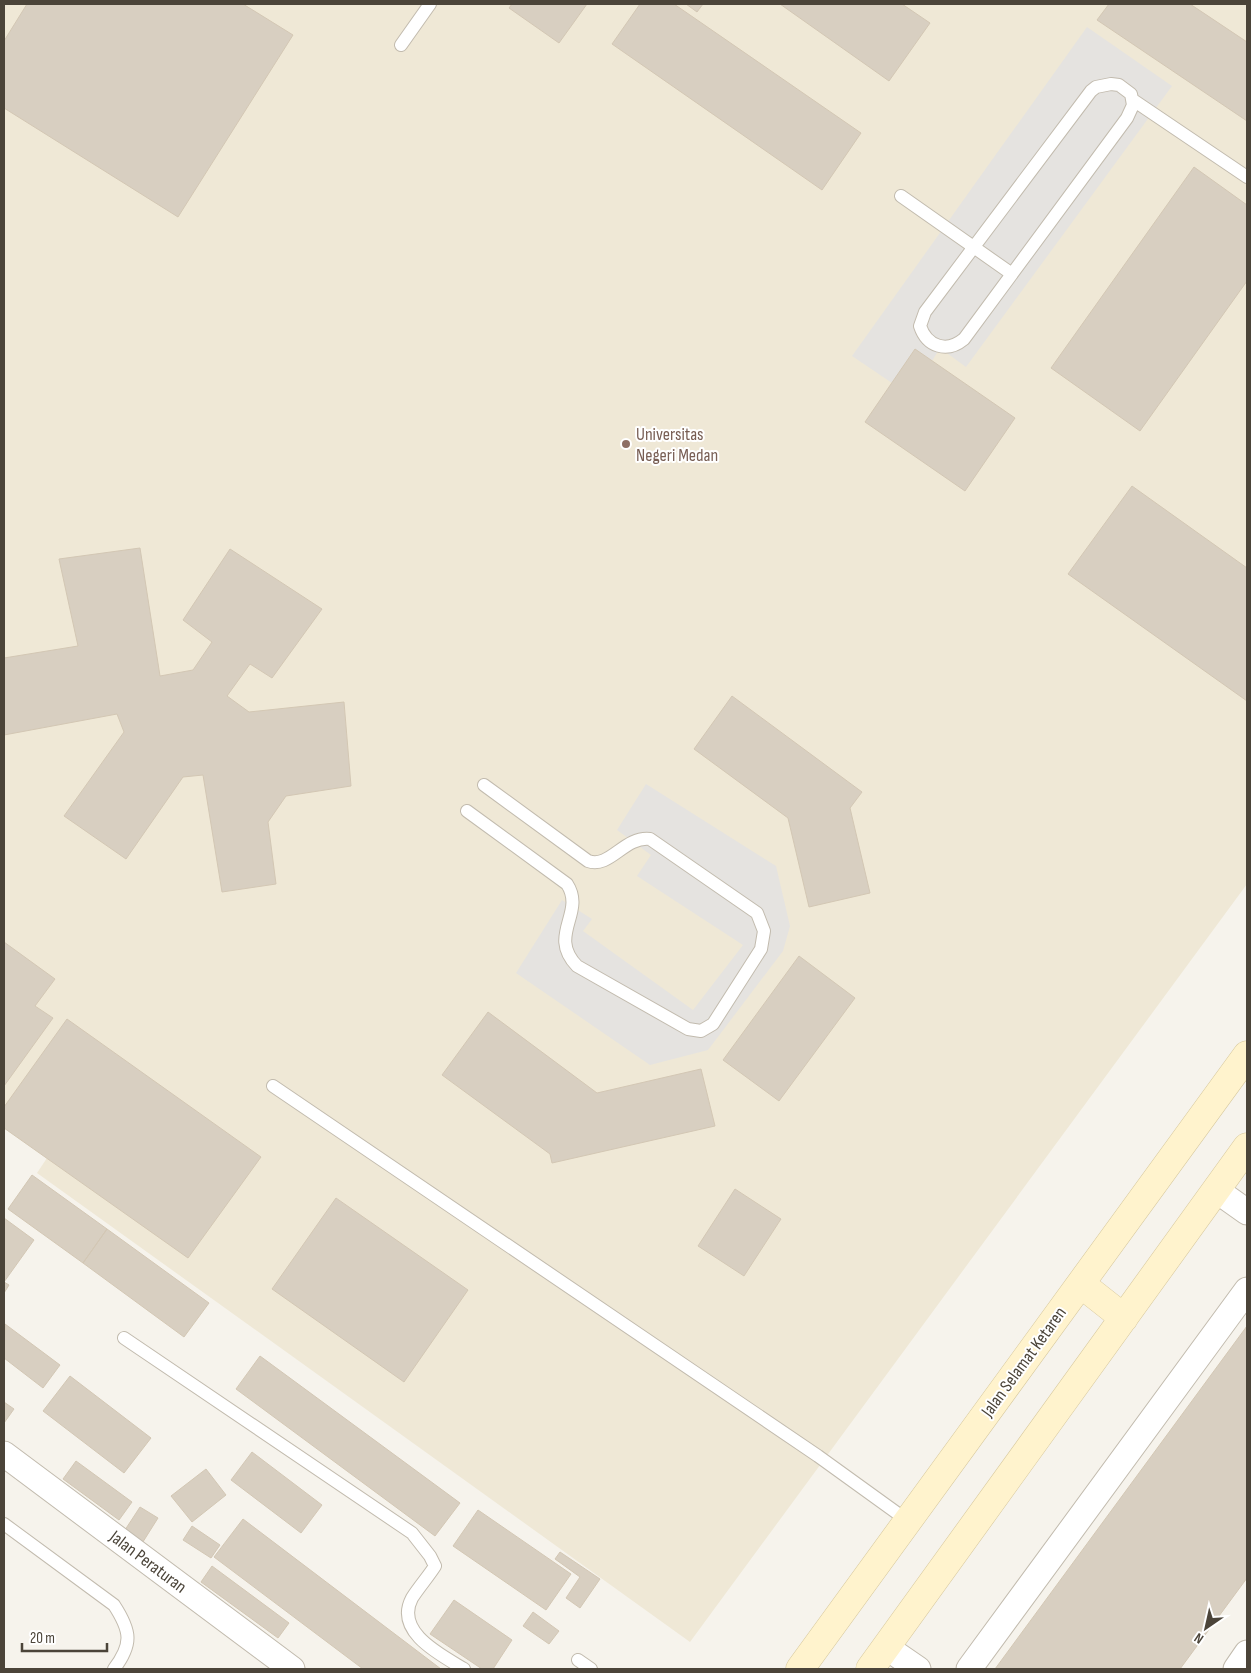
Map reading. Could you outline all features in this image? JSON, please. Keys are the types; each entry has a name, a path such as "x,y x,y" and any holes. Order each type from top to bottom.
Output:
{"street":[{"name":"Jalan Selamat Ketaren","path":"800,1669 1247,1055"},
{"path":"870,1669 1247,1147"},
{"path":"1216,1190 1247,1212"},
{"path":"1080,1284 1124,1318"},
{"path":"969,1669 1247,1290"},
{"name":"Jalan Peraturan","path":"4,1454 292,1669"},
{"path":"886,1647 918,1669"}],"lane":[{"path":"401,45 430,4"},
{"path":"1103,85 1119,85 1131,94 1133,100 1133,105 1127,118 964,339 951,347 937,346 930,342 922,332 921,319 973,245 1091,91 1103,85"},
{"path":"1133,100 1247,177"},
{"path":"901,196 1012,274"},
{"path":"467,811 567,884 573,898 564,943 569,958 577,966 688,1029 701,1031 713,1024 761,949 764,931 756,913 650,839 631,841 602,862 593,863 582,858 484,785"},
{"path":"273,1086 818,1456 908,1521"},
{"path":"124,1338 412,1533 430,1556 435,1566 412,1598 407,1614 415,1634 438,1654 464,1669"},
{"path":"4,1524 114,1605 124,1620 129,1636 126,1654 114,1669"},
{"path":"578,1660 591,1669"}],"shaded area":[{"name":"Universitas Negeri Medan","path":"4,4 1247,4 1247,884 690,1642 37,1173 47,1158 4,1128"},
{"path":"1087,27 1172,86 966,367 940,348 932,361 915,349 892,383 852,356"},
{"path":"646,784 776,866 790,926 783,951 708,1050 650,1065 516,973 562,900 592,919 583,931 693,1010 743,945 637,876 651,855 617,830"}],"building":[{"path":"27,4 243,4 293,35 178,217 4,108 4,41"},
{"path":"512,4 587,4 559,43 509,8"},
{"path":"640,4 674,4 861,133 822,190 612,44"},
{"path":"686,4 703,4 697,12"},
{"path":"780,4 902,4 930,23 889,81"},
{"path":"1109,4 1190,4 1247,42 1247,121 1097,20"},
{"path":"1194,167 1247,205 1247,281 1140,431 1051,368"},
{"path":"915,349 1015,418 965,491 865,422"},
{"path":"1132,486 1247,568 1247,701 1068,574"},
{"path":"140,548 160,676 193,670 212,642 183,620 230,549 322,609 272,678 250,664 227,696 249,712 344,702 351,786 286,796 268,822 276,884 222,892 203,775 183,777 126,859 64,816 124,732 117,714 4,735 4,658 78,646 59,559"},
{"path":"732,696 862,792 850,808 870,893 809,907 788,818 694,749"},
{"path":"4,942 55,979 35,1006 53,1018 4,1086"},
{"path":"799,956 855,998 779,1101 723,1060"},
{"path":"488,1012 597,1093 701,1069 715,1126 552,1163 550,1154 442,1075"},
{"path":"67,1019 261,1157 188,1258 4,1128 4,1107"},
{"path":"32,1175 107,1229 83,1263 8,1209"},
{"path":"735,1189 781,1219 744,1276 698,1246"},
{"path":"336,1198 468,1290 404,1382 272,1289"},
{"path":"4,1218 34,1240 4,1282"},
{"path":"107,1229 209,1303 184,1337 83,1263"},
{"path":"4,1282 9,1285 4,1293"},
{"path":"5,1324 60,1365 43,1388 4,1358"},
{"path":"1247,1326 1247,1578 1180,1669 995,1669"},
{"path":"260,1356 460,1503 435,1536 236,1389"},
{"path":"70,1376 151,1438 124,1473 43,1411"},
{"path":"4,1402 14,1409 4,1423"},
{"path":"252,1452 322,1505 301,1533 231,1480"},
{"path":"76,1461 132,1502 119,1520 63,1479"},
{"path":"206,1469 226,1495 192,1522 171,1496"},
{"path":"140,1507 158,1518 141,1545 123,1533"},
{"path":"478,1510 571,1574 546,1610 453,1546"},
{"path":"243,1519 441,1669 363,1669 214,1557"},
{"path":"192,1526 220,1545 211,1558 183,1540"},
{"path":"560,1552 600,1579 580,1608 566,1598 580,1577 555,1559"},
{"path":"212,1566 289,1623 278,1638 201,1582"},
{"path":"454,1600 512,1640 493,1669 482,1669 430,1634"},
{"path":"533,1612 559,1631 549,1644 523,1626"}],"place":[{"name":"Universitas Negeri Medan","path":"626,444"}]}
